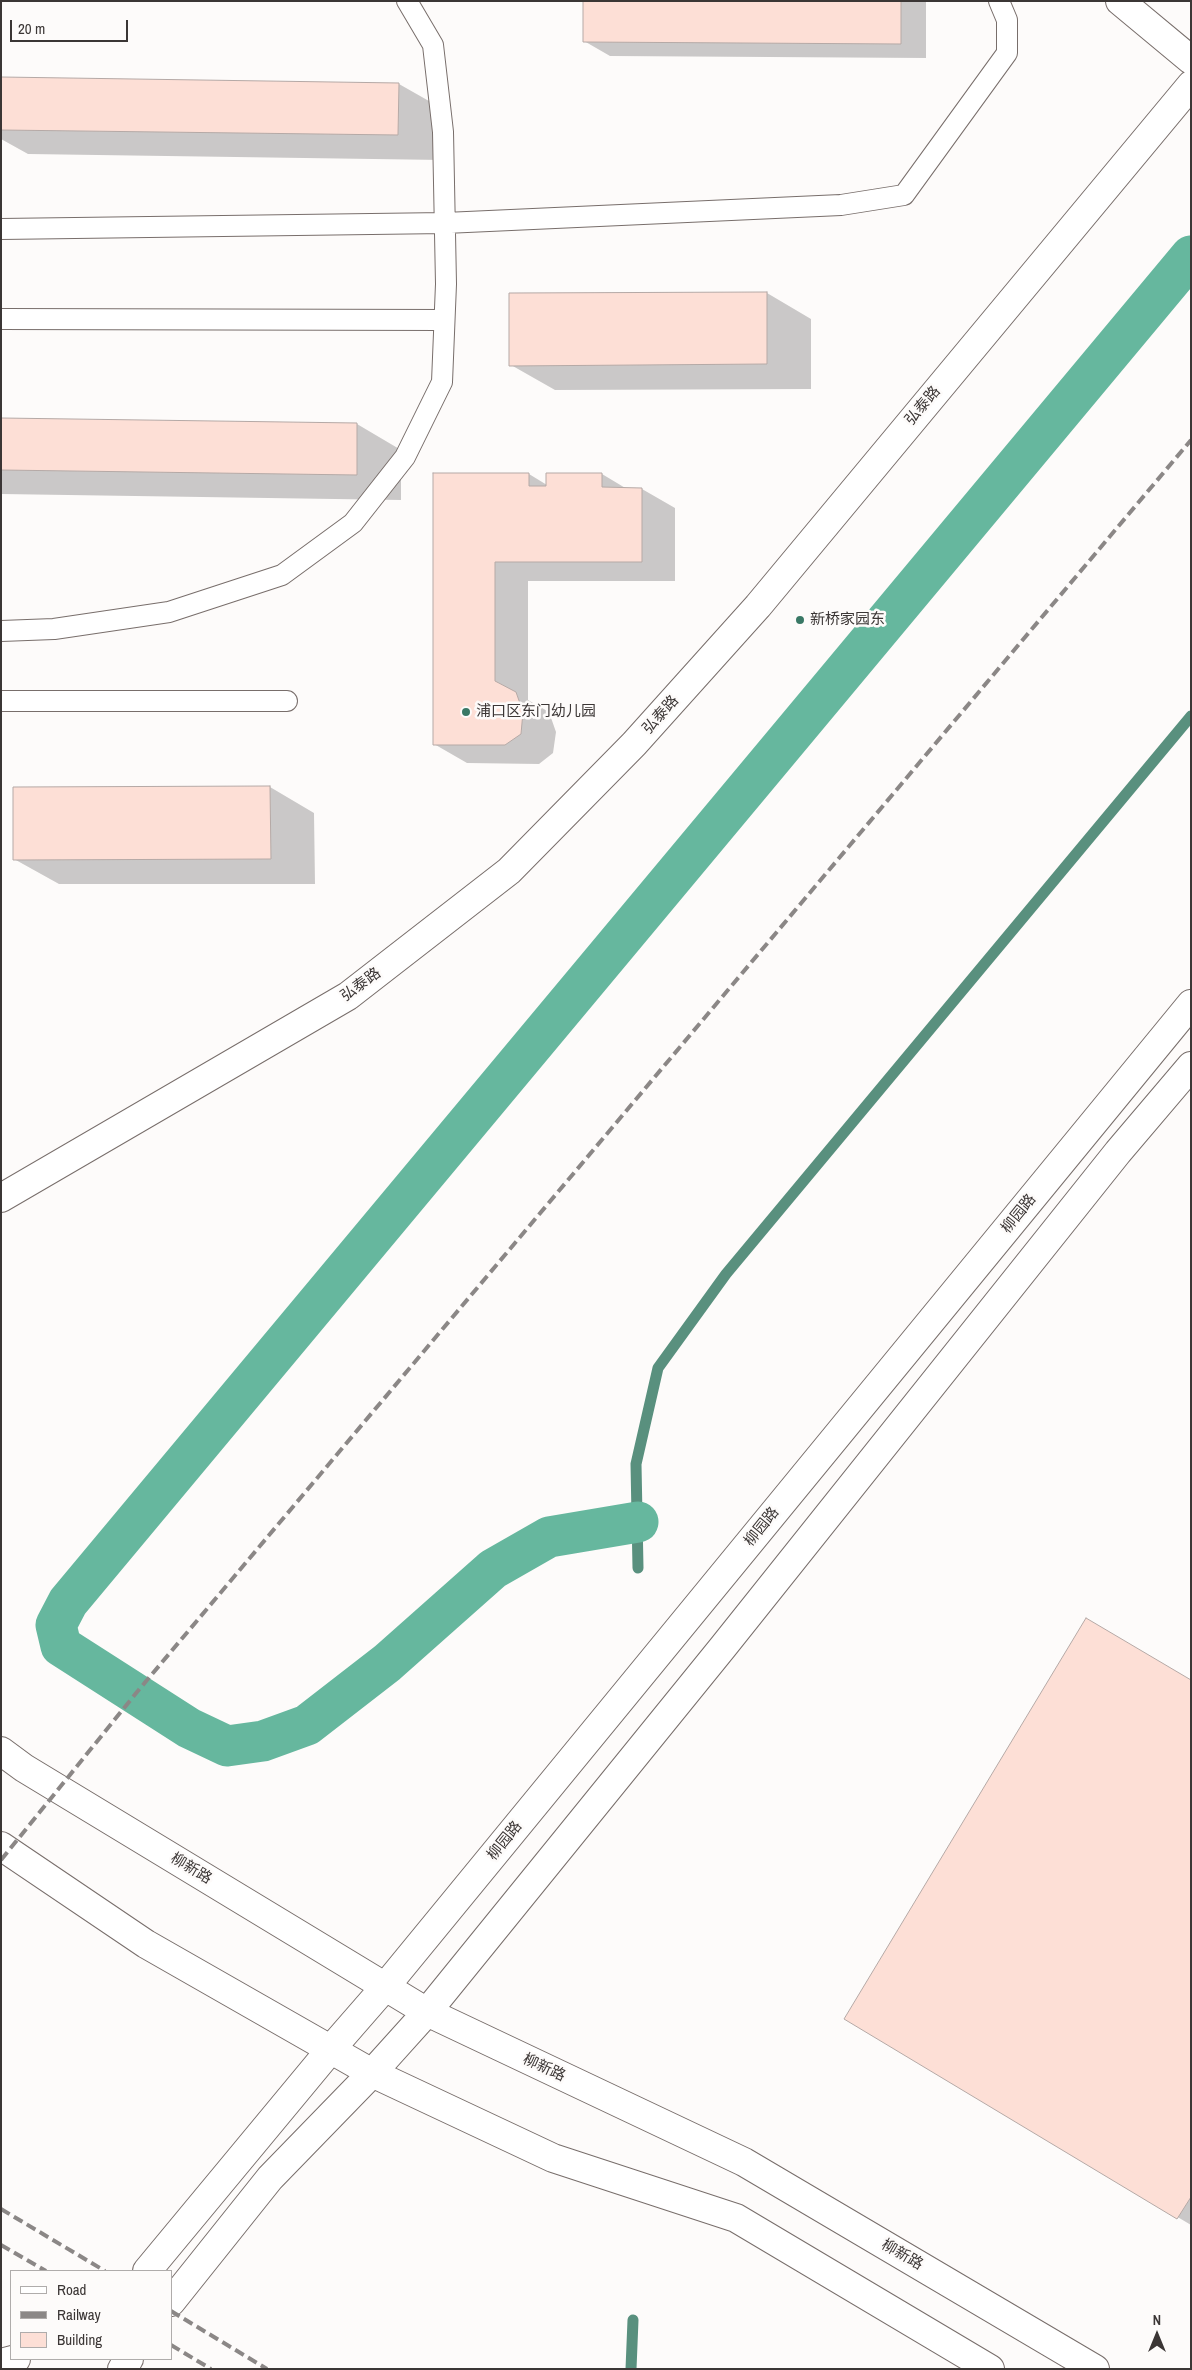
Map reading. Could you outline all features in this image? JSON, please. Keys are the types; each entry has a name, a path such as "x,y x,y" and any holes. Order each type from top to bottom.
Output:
{"street":[{"path":"1120,1 1191,60"},
{"name":"弘泰路","path":"1,1198 348,996 509,871 634,744 751,613 1191,85"},
{"name":"柳园路","path":"148,2270 331,2049 385,1987 1191,1004"},
{"path":"172,2301 270,2178 372,2073 427,2012 729,1639 1118,1152 1191,1066"},
{"name":"柳新路","path":"1,1751 24,1768 427,2012 744,2162 1095,2369"},
{"path":"1,1846 146,1944 372,2073 553,2158 736,2218 990,2369"}],"lane":[{"path":"1,631 54,629 169,612 282,575 353,523 405,457 442,382 445,223 443,132 433,45 407,1"},
{"path":"1,229 445,223 841,205 904,195 1007,53 1007,20 999,1"},
{"path":"1,319 444,320"},
{"path":"1,701 287,701"}],"building":[{"path":"583,1 901,1 901,44 583,42"},
{"path":"1,77 399,83 398,135 1,130"},
{"path":"767,292 767,364 509,366 509,293"},
{"path":"1,418 357,423 357,475 1,470"},
{"path":"433,473 529,473 529,486 546,486 546,473 602,473 602,487 642,488 642,562 495,562 495,681 516,692 523,712 521,734 505,745 433,745"},
{"path":"270,786 271,859 13,860 13,787"},
{"path":"1086,1618 1191,1680 1191,2197 1177,2219 844,2019"}],"waterway":[{"path":"638,1522 549,1537 493,1569 387,1663 307,1725 263,1741 227,1746 189,1728 61,1646 56,1625 68,1602 1191,256"},
{"path":"638,1568 636,1464 658,1368 726,1274 1191,716"},
{"path":"631,2369 633,2320"}],"railway":[{"path":"1,1860 137,1692 1191,440"},
{"path":"1,2209 103,2270"},
{"path":"1,2245 44,2270"},
{"path":"172,2312 267,2369"},
{"path":"172,2346 211,2369"}],"place":[{"name":"新桥家园东","path":"800,620"},
{"name":"浦口区东门幼儿园","path":"466,712"}]}
